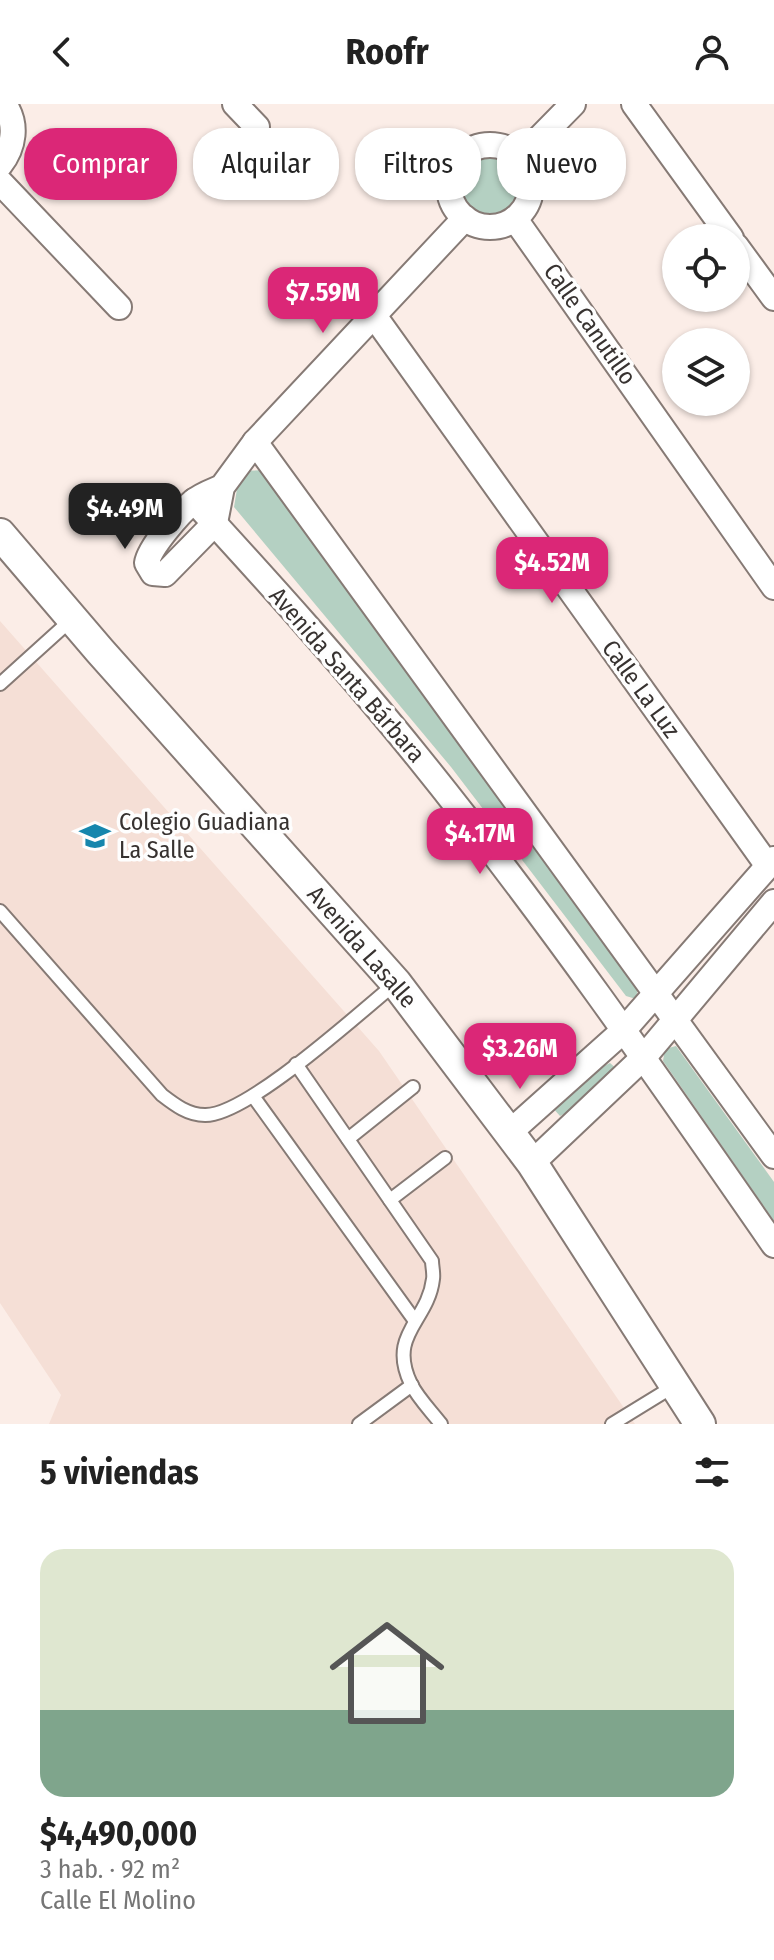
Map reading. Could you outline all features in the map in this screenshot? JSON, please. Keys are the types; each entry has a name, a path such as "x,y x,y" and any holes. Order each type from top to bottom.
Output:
{"street":[{"path":"0,165 10,151 13,137 12,122 4,104"},
{"path":"235,104 257,127"},
{"path":"549,128 573,104"},
{"path":"634,104 721,224"},
{"path":"497,145 470,149 452,169 450,196 456,208 477,225 490,227 515,219 528,200"},
{"path":"0,182 119,307"},
{"path":"222,487 194,501 149,554 149,568 157,575 165,574 215,523 222,487 255,442 465,218"},
{"name":"Calle Canutillo","path":"515,219 774,587"},
{"path":"750,265 774,298"},
{"name":"Calle La Luz","path":"375,317 771,863"},
{"path":"255,442 774,1156"},
{"name":"Avenida Santa Bárbara","path":"194,501 416,755 518,885 644,1057 774,1245"},
{"name":"Avenida Lasalle","path":"0,534 396,983 532,1163 700,1424"},
{"path":"510,1132 624,1029 771,863"},
{"path":"532,1163 644,1057 774,902"}],"lane":[{"path":"0,684 73,619"},
{"path":"0,911 162,1095 182,1110 206,1115 221,1112 253,1096 396,983"},
{"path":"296,1064 432,1261 433,1279 426,1302 403,1345 403,1360 412,1385 441,1424"},
{"path":"348,1139 413,1087"},
{"path":"253,1096 415,1321"},
{"path":"390,1200 445,1158"},
{"path":"359,1424 412,1385"},
{"path":"612,1424 674,1386"}],"shaded area":[{"name":"Colegio Guadiana La Salle","path":"0,621 379,1051 635,1424 49,1424 61,1395 0,1303"}],"green space":[{"path":"481,157 497,157 497,200 514,200 500,212 489,214 478,212 464,200 481,200"},
{"path":"267,470 638,987 636,999 626,996 451,767 234,507 240,471"},
{"path":"676,1046 774,1182 774,1221 663,1061 665,1049"},
{"path":"610,1063 619,1071 590,1101 560,1116 552,1107 580,1078"}],"place":[{"name":"Colegio Guadiana La Salle","path":"95,836"}]}
